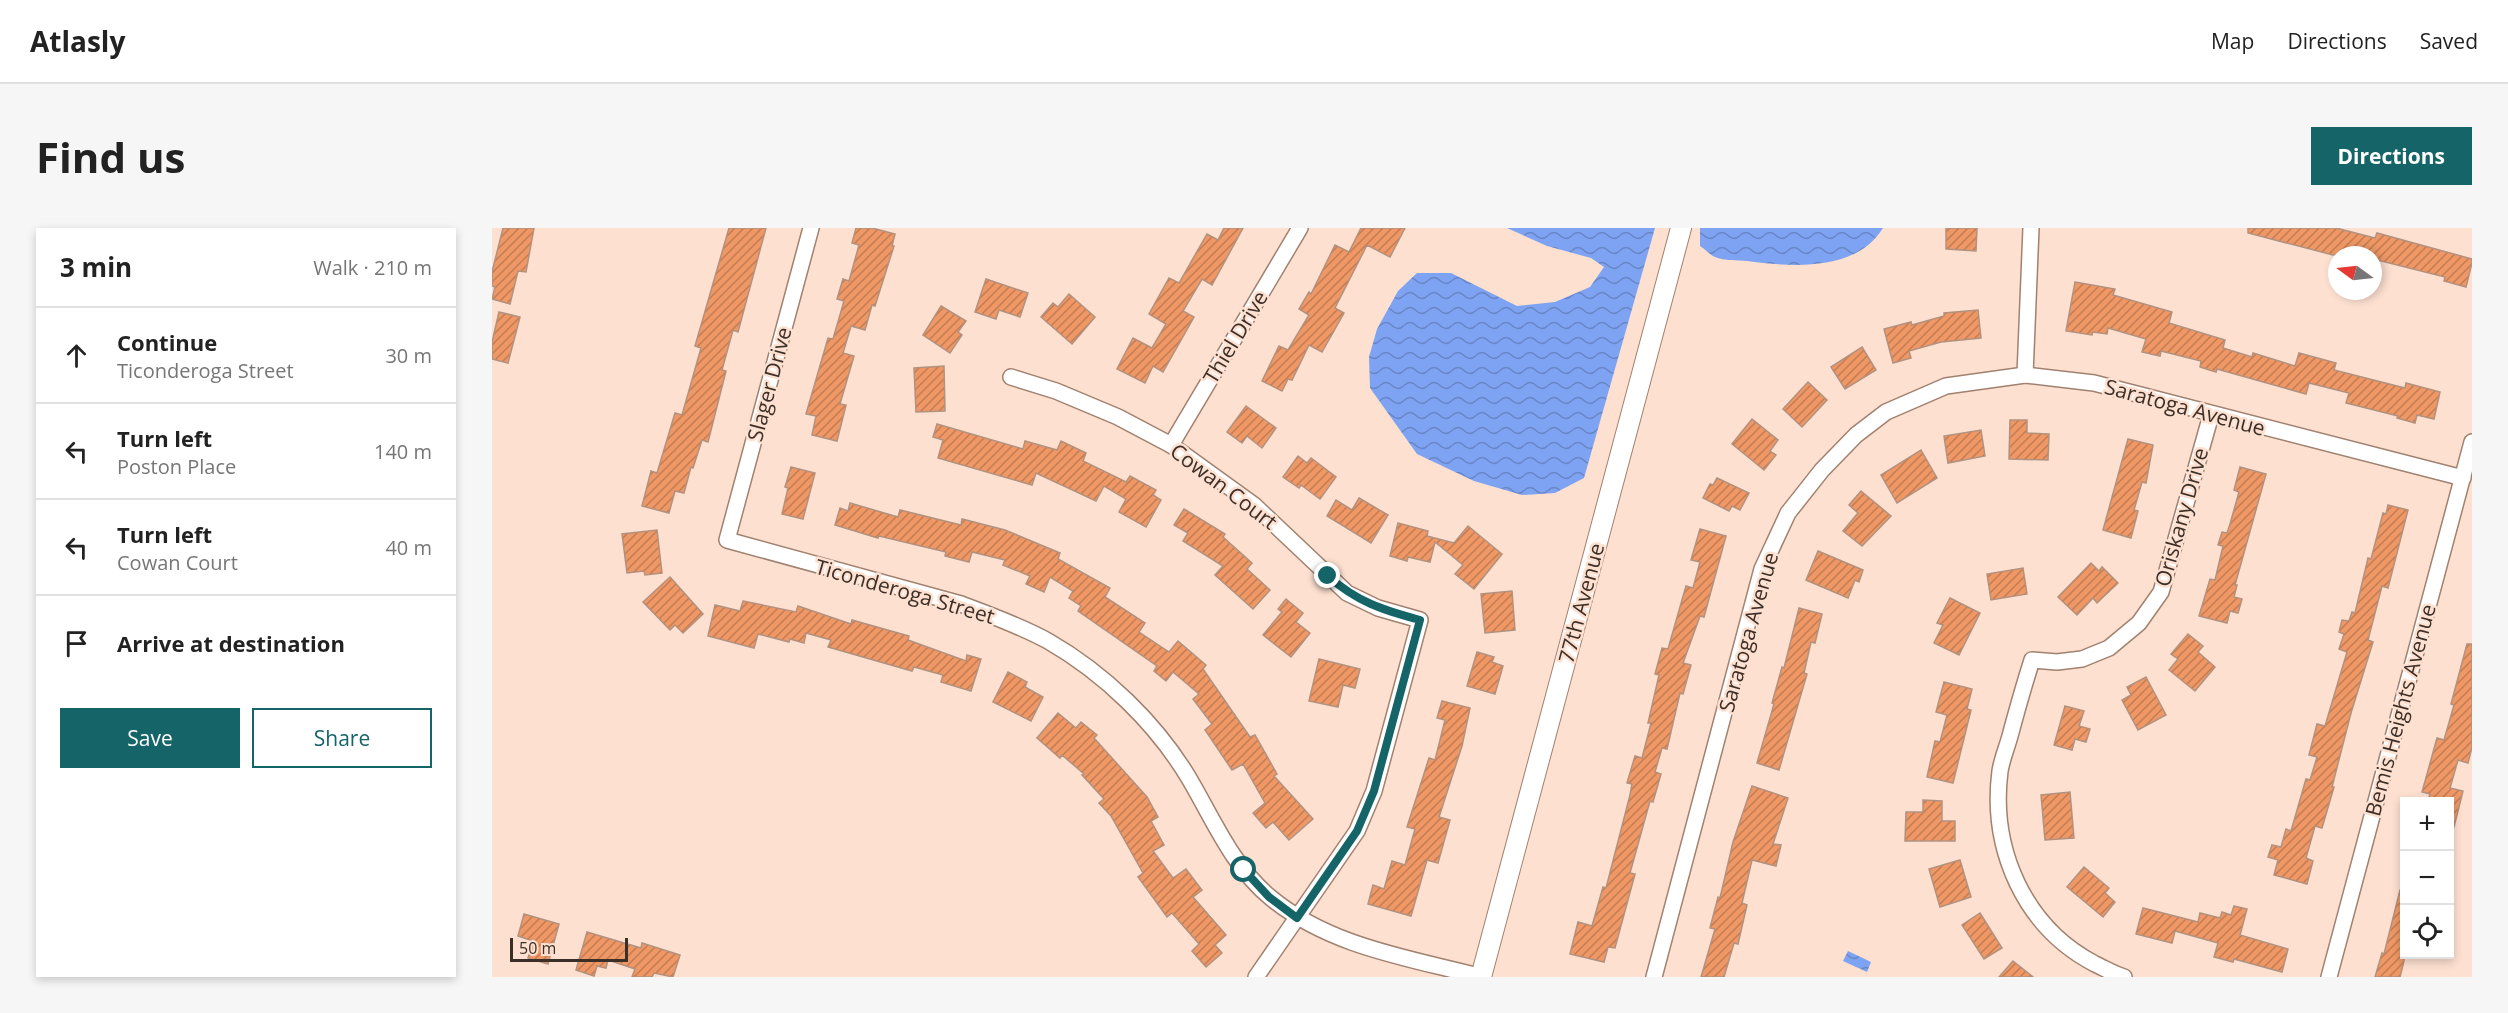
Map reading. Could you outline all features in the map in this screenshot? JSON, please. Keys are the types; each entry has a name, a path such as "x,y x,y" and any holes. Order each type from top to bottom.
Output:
{"street":[{"name":"Slager Drive","path":"727,540 811,228"},
{"name":"Thiel Drive","path":"1171,446 1300,228"},
{"name":"77th Avenue","path":"1481,977 1681,228"},
{"path":"2025,375 2031,228"},
{"name":"Saratoga Avenue","path":"1654,977 1762,568 1788,513 1822,470 1856,435 1886,412 1946,386 2025,375 2094,383 2211,415 2463,478"},
{"name":"Cowan Court","path":"1011,377 1056,391 1118,417 1171,446 1254,505 1347,593 1378,608 1420,620 1374,791 1357,831 1297,918"},
{"name":"Oriskany Drive","path":"2124,977 2076,954 2049,931 2027,903 2010,869 2003,846 1999,818 2000,770 2031,660 2057,662 2082,659 2109,648 2139,623 2161,592 2211,415"},
{"name":"Bemis Heights Avenue","path":"2328,977 2472,442"},
{"name":"Ticonderoga Street","path":"727,540 961,604 1048,641 1091,669 1134,709 1165,743 1189,778 1224,844 1269,897 1297,918 1327,934 1366,947 1481,977"},
{"path":"1256,977 1297,918"}],"water":[{"path":"1507,228 1655,228 1584,478 1555,493 1522,495 1474,481 1417,454 1370,388 1369,357 1377,329 1398,291 1417,273 1451,273 1517,306 1555,302 1590,287 1604,267 1591,258 1547,246"},
{"path":"1700,228 1883,228 1857,253 1822,263 1783,265 1715,257 1700,246"},
{"path":"1848,951 1871,962 1867,972 1843,961"}],"building":[{"path":"503,228 534,228 526,272 518,271 510,304 492,299 495,287 492,286 492,272"},
{"path":"729,228 766,228 738,332 733,330 722,370 726,371 708,442 702,440 684,493 675,491 669,513 642,506 651,471 657,473 675,413 682,415 701,348 695,346"},
{"path":"856,228 872,228 895,234 892,246 894,246 865,330 851,326 843,353 854,356 840,404 846,405 837,441 812,435 816,416 806,414 828,338 833,339 844,301 837,299 843,279 849,281 859,245 852,243"},
{"path":"1224,228 1243,228 1212,285 1202,279 1183,311 1194,317 1163,372 1153,366 1145,383 1117,369 1133,338 1152,348 1166,324 1149,314 1169,278 1179,283 1207,234 1218,240"},
{"path":"1361,228 1405,228 1390,257 1367,245 1335,308 1344,313 1322,352 1309,345 1292,380 1288,379 1282,391 1262,381 1279,346 1288,350 1309,315 1299,309 1309,292 1311,294 1335,245 1349,252"},
{"path":"1946,228 1977,228 1976,251 1946,249"},
{"path":"2248,228 2336,228 2375,238 2377,233 2472,259 2472,263 2466,287 2444,281 2445,277 2382,261 2382,246 2328,246 2328,254 2248,233"},
{"path":"986,279 1028,293 1020,317 999,310 996,319 975,312"},
{"path":"2075,282 2115,289 2113,295 2172,312 2169,323 2225,340 2223,348 2252,357 2253,353 2295,366 2299,353 2336,363 2334,370 2405,388 2406,383 2440,392 2434,419 2417,415 2415,423 2397,418 2398,416 2346,403 2349,393 2309,383 2306,394 2217,369 2216,372 2200,367 2201,361 2161,351 2160,356 2142,352 2146,339 2108,328 2107,334 2093,332 2092,335 2066,331"},
{"path":"1069,294 1095,317 1072,344 1041,317 1053,303 1058,307"},
{"path":"941,306 966,321 958,332 962,335 950,353 923,335"},
{"path":"1978,310 1981,338 1941,342 1909,351 1911,358 1893,363 1884,329 1911,322 1912,325 1944,316 1944,313"},
{"path":"499,312 520,317 508,363 492,359 492,342"},
{"path":"1862,347 1876,370 1845,389 1831,367"},
{"path":"944,366 945,411 916,412 914,368"},
{"path":"1808,382 1827,400 1802,427 1783,409"},
{"path":"1246,406 1276,428 1262,448 1247,436 1242,443 1227,432"},
{"path":"1752,419 1778,440 1770,451 1776,455 1764,470 1732,444"},
{"path":"2010,420 2027,420 2027,433 2049,434 2048,460 2009,459"},
{"path":"937,424 1023,449 1025,441 1057,450 1061,441 1086,453 1083,461 1126,482 1130,476 1156,490 1153,495 1161,500 1146,527 1119,512 1126,499 1104,486 1096,501 1036,473 1032,485 938,458 943,440 933,437"},
{"path":"1981,430 1985,456 1948,463 1944,436"},
{"path":"2128,439 2153,445 2146,483 2142,482 2134,510 2138,511 2131,538 2103,530"},
{"path":"1921,450 1937,478 1897,503 1881,475"},
{"path":"1298,456 1307,463 1311,458 1336,477 1320,499 1301,485 1299,488 1283,477"},
{"path":"791,467 815,473 803,519 782,514 788,488 785,487"},
{"path":"2240,467 2266,474 2235,585 2237,585 2234,597 2242,599 2238,613 2230,611 2227,623 2199,616 2210,579 2215,580 2223,546 2218,545 2222,532 2227,533 2230,524 2239,492 2234,490"},
{"path":"1717,478 1749,493 1740,510 1732,506 1729,511 1703,498 1710,484 1713,485"},
{"path":"1861,491 1891,516 1862,546 1843,531 1858,513 1849,505"},
{"path":"1359,498 1388,515 1371,543 1327,516 1336,500 1352,510"},
{"path":"850,503 898,517 900,510 961,525 962,519 1005,530 1060,553 1058,559 1110,588 1105,597 1145,623 1139,632 1169,652 1178,641 1206,665 1203,669 1250,737 1255,735 1277,774 1274,776 1313,819 1289,840 1273,822 1266,828 1253,813 1265,803 1243,764 1232,770 1205,730 1212,724 1193,699 1199,694 1173,672 1166,681 1154,671 1157,666 1078,611 1081,606 1069,598 1073,591 1050,577 1044,592 1026,584 1030,576 1003,565 1005,560 972,552 969,562 945,556 946,552 879,536 878,538 835,525 840,508 848,511"},
{"path":"2388,505 2408,510 2388,588 2382,586 2368,640 2373,642 2351,713 2322,828 2315,826 2306,858 2313,861 2307,884 2274,875 2278,860 2268,857 2272,845 2281,847 2286,829 2291,831 2306,779 2310,780 2317,757 2309,755 2317,724 2325,726 2347,652 2339,649 2344,634 2339,632 2342,620 2349,621 2352,612 2355,613 2368,558 2371,559 2383,513 2386,514"},
{"path":"1184,509 1225,534 1223,537 1252,563 1247,569 1270,590 1253,609 1215,575 1223,566 1183,541 1188,533 1174,525"},
{"path":"1398,523 1428,531 1427,536 1454,543 1468,526 1502,554 1474,589 1455,574 1463,565 1435,542 1430,562 1408,557 1407,561 1390,556"},
{"path":"1700,529 1726,536 1704,617 1700,616 1683,663 1691,665 1683,694 1680,693 1667,749 1662,748 1655,772 1661,774 1653,802 1650,801 1630,873 1635,874 1615,948 1608,947 1604,962 1570,954 1578,922 1592,926 1603,887 1606,888 1630,795 1632,784 1627,783 1635,756 1642,758 1651,723 1648,723 1659,675 1655,674 1662,648 1668,649 1686,586 1693,588 1700,562 1691,560"},
{"path":"657,530 662,573 645,575 644,571 627,573 622,534"},
{"path":"1818,551 1863,570 1859,582 1855,580 1848,598 1806,580"},
{"path":"2091,563 2099,571 2102,567 2118,583 2097,603 2093,598 2077,615 2058,597"},
{"path":"2023,568 2027,594 1991,600 1987,574"},
{"path":"670,577 703,614 683,633 675,625 670,630 643,602"},
{"path":"1512,591 1515,630 1485,633 1481,594"},
{"path":"1950,598 1980,613 1959,655 1934,643 1943,625 1937,623"},
{"path":"1286,599 1303,613 1296,622 1310,633 1291,657 1263,635 1282,612 1278,609"},
{"path":"743,601 796,612 798,606 851,624 852,620 909,636 908,640 966,661 967,655 981,659 971,691 941,682 943,675 914,667 912,671 828,647 831,640 806,633 804,643 790,639 789,642 758,634 754,648 708,636 715,605 740,611"},
{"path":"1799,608 1822,614 1815,643 1811,642 1804,673 1807,674 1779,770 1757,763"},
{"path":"2188,634 2203,646 2198,652 2215,667 2195,691 2169,670 2178,659 2171,654"},
{"path":"2467,644 2472,644 2472,747 2468,763 2458,760 2450,788 2463,791 2454,827 2454,797 2429,797 2430,794 2422,792 2437,738 2444,740 2454,705 2451,704"},
{"path":"1477,652 1494,657 1492,662 1503,666 1495,694 1467,686"},
{"path":"1319,659 1360,669 1355,688 1343,685 1338,707 1309,701"},
{"path":"1008,672 1027,682 1025,687 1043,697 1031,721 993,702"},
{"path":"2146,677 2166,715 2138,730 2122,700 2131,695 2127,687"},
{"path":"1944,682 1972,689 1967,709 1971,710 1953,783 1927,777 1935,741 1940,742 1947,715 1936,712"},
{"path":"1442,701 1470,708 1462,746 1439,817 1450,820 1438,863 1427,860 1411,916 1368,904 1373,885 1384,889 1392,861 1405,865 1415,829 1407,827 1429,758 1435,760 1445,720 1437,718"},
{"path":"2065,706 2084,711 2079,726 2090,729 2086,742 2075,739 2072,750 2054,745"},
{"path":"1058,713 1076,728 1081,722 1097,735 1094,738 1147,797 1158,817 1151,821 1164,845 1153,851 1173,878 1186,869 1202,890 1193,897 1226,935 1215,945 1222,953 1206,967 1192,951 1199,944 1172,913 1167,917 1138,877 1143,873 1111,816 1099,803 1104,799 1082,775 1084,774 1062,755 1060,758 1037,738"},
{"path":"1752,786 1788,798 1773,844 1781,845 1776,866 1752,860 1742,903 1747,905 1738,944 1734,943 1724,977 1701,977 1715,929 1710,928 1718,897 1720,898 1733,842"},
{"path":"2070,792 2074,838 2045,840 2041,795"},
{"path":"1923,800 1942,801 1942,821 1955,821 1955,841 1905,841 1906,812 1923,812"},
{"path":"1960,860 1971,897 1940,907 1929,869"},
{"path":"2084,867 2109,888 2105,893 2115,902 2103,917 2067,887"},
{"path":"2400,890 2400,959 2404,961 2400,977 2375,977 2382,953 2384,954"},
{"path":"2234,906 2247,909 2240,935 2288,949 2282,972 2234,959 2233,962 2214,957 2218,943 2175,931 2172,943 2136,934 2143,908 2198,922 2200,913 2220,918 2222,912 2231,915"},
{"path":"1980,913 2002,948 1984,959 1962,925"},
{"path":"524,914 559,924 548,964 528,958 533,941 518,936"},
{"path":"587,932 641,948 642,943 680,955 673,977 654,973 652,977 632,977 635,969 608,960 606,968 597,966 594,976 576,970"},
{"path":"2013,961 2033,977 1999,977"}],"route":[{"path":"1244,870 1269,897 1297,918 1357,831 1374,791 1420,620 1378,608 1347,593 1328,576"}]}
